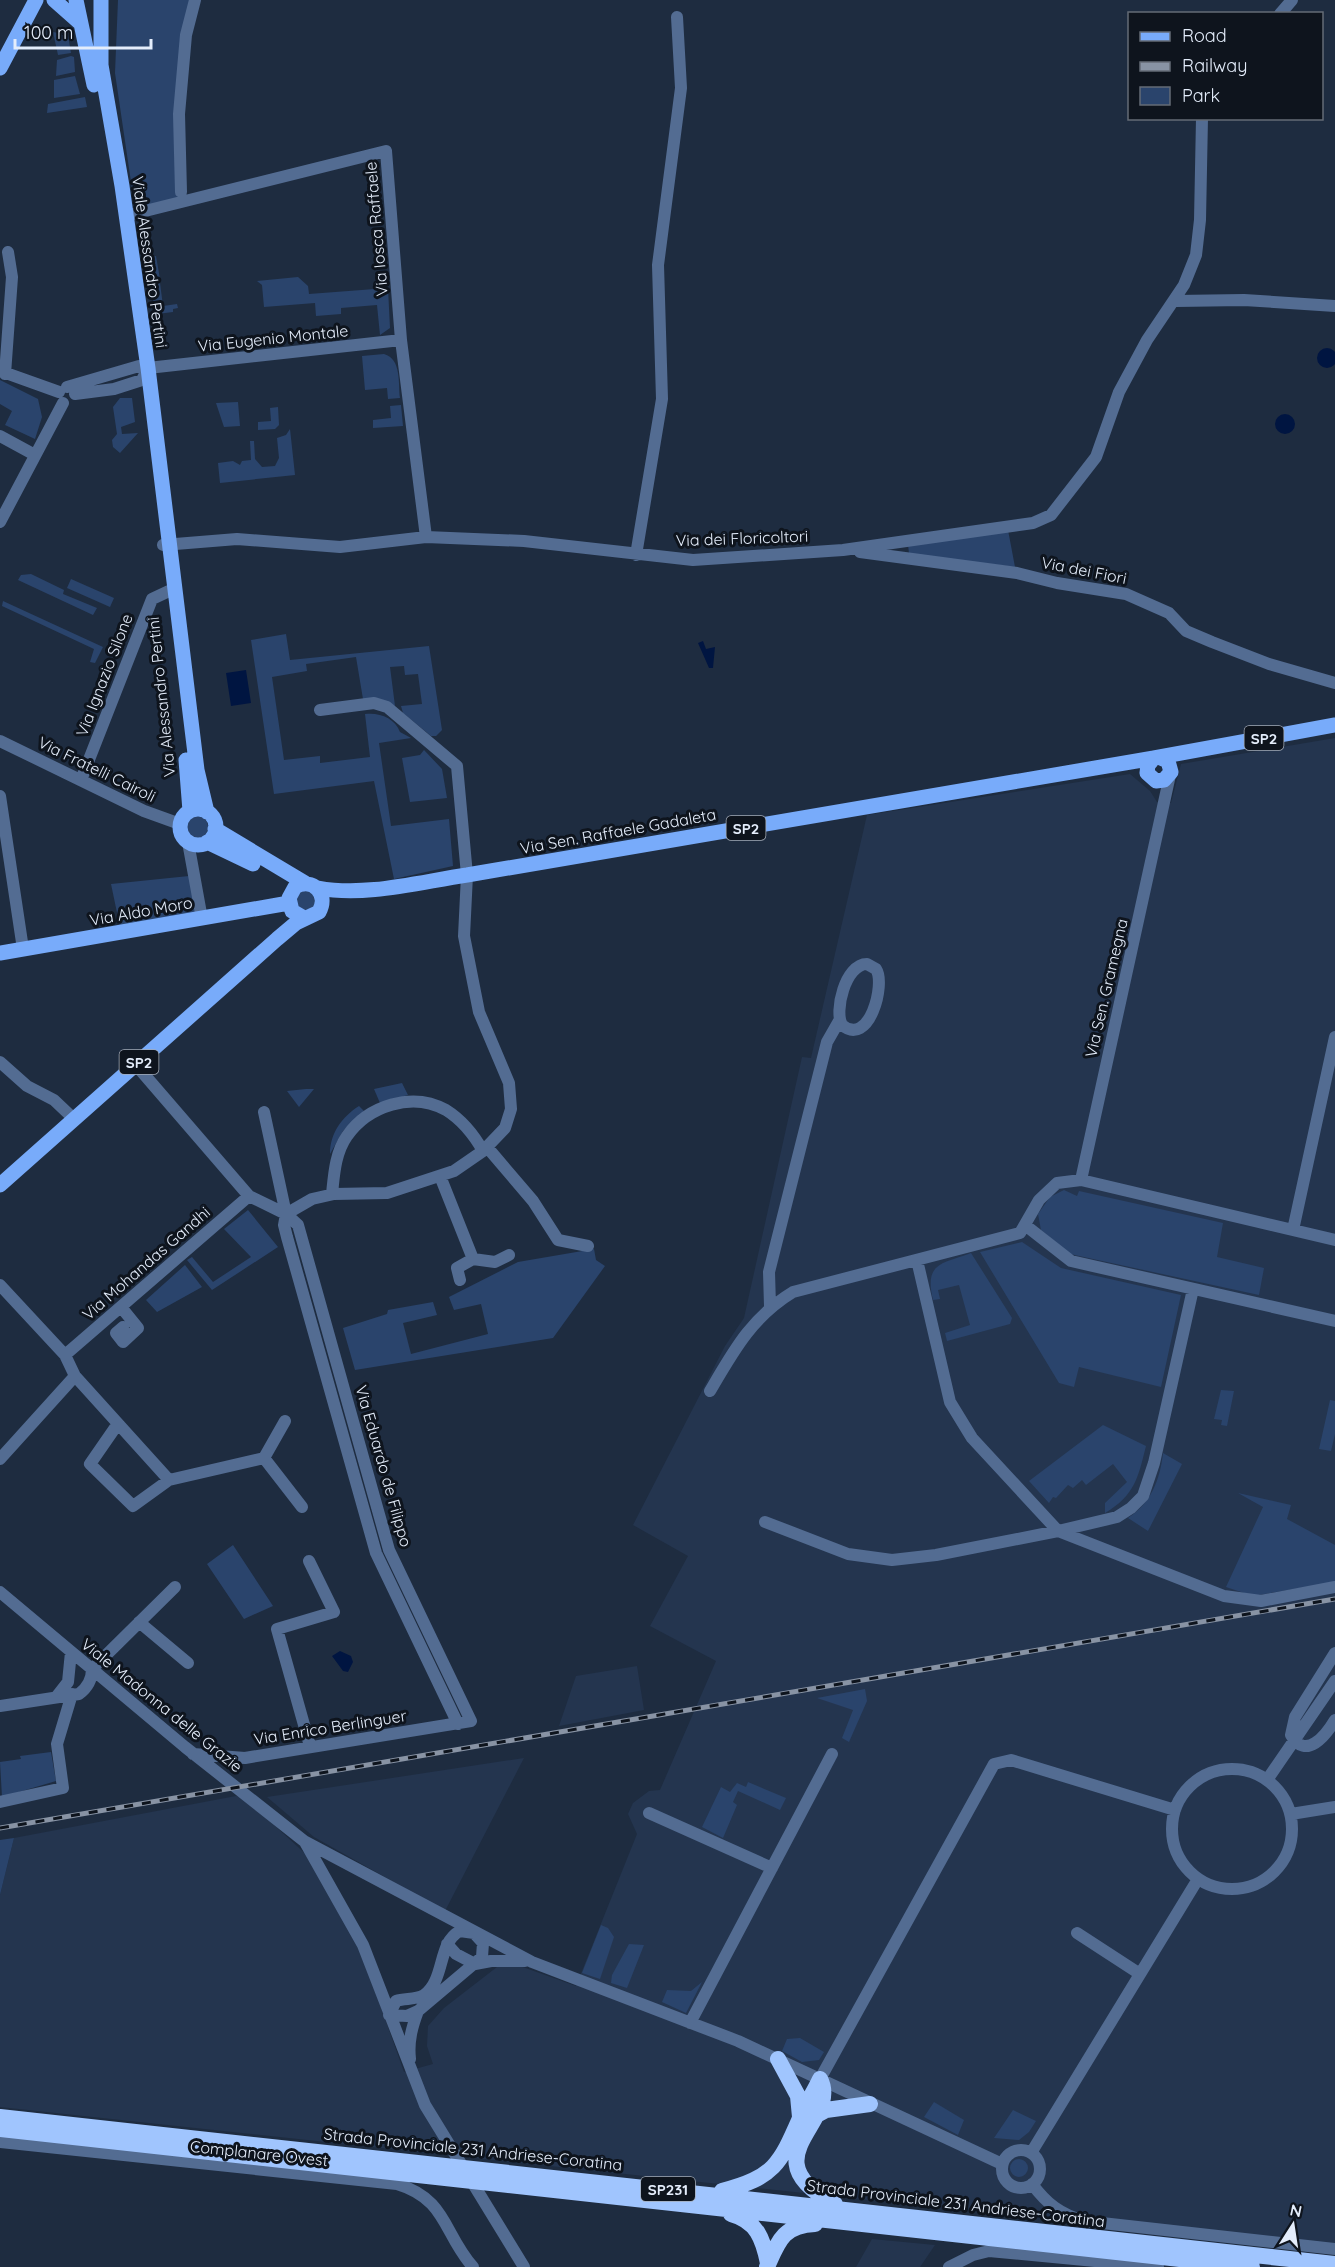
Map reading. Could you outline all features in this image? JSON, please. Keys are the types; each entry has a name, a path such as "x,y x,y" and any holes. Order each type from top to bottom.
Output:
{"highway":[{"path":"778,2059 808,2117"},
{"path":"820,2079 797,2152 799,2169 803,2180 817,2194 844,2208"},
{"path":"709,2200 742,2186 776,2166 808,2117 826,2109 870,2104"},
{"name":"Strada Provinciale 231 Andriese-Coratina","path":"0,2116 709,2200 861,2223 1252,2267"},
{"name":"Strada Provinciale 231 Andriese-Coratina","path":"0,2129 709,2200 844,2208 1335,2264"},
{"path":"709,2200 753,2226 763,2238 768,2265"},
{"path":"768,2265 779,2239 791,2229 807,2224 861,2223"}],"main road":[{"path":"0,68 36,0"},
{"path":"54,0 69,11 84,27"},
{"name":"Viale Alessandro Pertini","path":"76,0 84,27 113,188 143,371 165,528 173,544 170,583"},
{"name":"Viale Alessandro Pertini","path":"100,0 101,65 125,216 143,371"},
{"path":"170,583 197,770 207,812 214,819 211,835 198,845 188,842 181,834 180,824 190,811 207,812"},
{"name":"Via Alessandro Pertini","path":"170,583 190,811"},
{"name":"Via Sen. Raffaele Gadaleta","path":"299,894 368,890 467,875 1123,763 1159,768 1193,751 1335,725"},
{"path":"211,835 299,894 323,897 322,907"},
{"name":"Via Sen. Raffaele Gadaleta","path":"304,918 315,915 322,907 368,890"},
{"path":"299,894 296,914 304,918"},
{"name":"Via Aldo Moro","path":"0,953 202,919 299,894"},
{"name":"SP2","path":"277,939 299,894"},
{"name":"SP2","path":"0,1185 277,939 304,918"}],"street":[{"path":"181,192 179,114 186,34 195,0"},
{"path":"1282,12 1292,0"},
{"path":"636,555 662,399 658,265 681,88 677,17"},
{"name":"Via dei Floricoltori","path":"173,544 237,539 340,547 426,537 524,541 693,560 843,550 1032,523 1051,515 1096,457 1119,392 1147,340 1176,301 1196,255 1200,220 1202,120"},
{"name":"Via Iosca Raffaele","path":"125,216 386,151 401,340 426,537"},
{"path":"0,522 66,394 3,372 12,277 8,252"},
{"path":"1176,301 1244,300 1335,306"},
{"name":"Via Eugenio Montale","path":"66,394 143,371 401,340"},
{"path":"0,436 35,455"},
{"name":"Via dei Fiori","path":"843,550 1017,573 1057,583 1126,594 1169,613 1186,631 1269,664 1335,683"},
{"name":"Via Ignazio Silone","path":"81,780 152,599 170,583"},
{"path":"136,1065 249,1196 285,1219 312,1199 332,1194 387,1193 454,1171 485,1149 506,1128 512,1109 509,1083 479,1012 464,936 467,875 457,766 387,707 374,703 320,710"},
{"name":"Via Fratelli Cairoli","path":"0,741 144,811 180,824"},
{"path":"1159,768 1164,804"},
{"name":"Via Sen. Gramegna","path":"1081,1180 1164,804 1159,768"},
{"path":"0,796 23,949"},
{"path":"188,842 202,919"},
{"path":"770,1306 769,1272 827,1042 839,1021 839,1011 849,974 861,964 872,966 880,979 868,1022 856,1031 846,1029 839,1021"},
{"path":"1293,1230 1335,1037"},
{"path":"0,1062 27,1086 54,1100 74,1119"},
{"path":"332,1194 336,1162 346,1137 368,1115 387,1105 418,1103 447,1111 473,1133 533,1201 558,1240 588,1245"},
{"name":"Via Eduardo de Filippo","path":"264,1112 296,1270 376,1553 458,1724"},
{"path":"440,1176 473,1259"},
{"path":"710,1391 738,1344 770,1306 793,1292 1020,1233 1039,1200 1057,1183 1081,1180 1335,1240"},
{"name":"Via Mohandas Gandhi","path":"65,1355 249,1196"},
{"name":"Via Eduardo de Filippo","path":"285,1219 298,1225 389,1550 471,1721"},
{"path":"1026,1226 1071,1260 1335,1321"},
{"path":"460,1281 457,1268 473,1259 495,1262 509,1255"},
{"path":"917,1260 950,1402 972,1438 1059,1531 1224,1596 1261,1601 1335,1587"},
{"path":"0,1285 65,1355 75,1376 169,1480"},
{"path":"765,1522 848,1554 892,1560 936,1555 1117,1517 1143,1496 1154,1463 1193,1290"},
{"path":"121,1307 138,1328 123,1342 116,1333 123,1327"},
{"path":"0,1459 75,1376"},
{"path":"117,1425 90,1464 134,1506 169,1480 264,1458 285,1421"},
{"path":"264,1458 302,1507"},
{"path":"309,1561 334,1612 278,1629 310,1746"},
{"path":"70,1678 77,1669 90,1668 175,1587"},
{"name":"Viale Madonna delle Grazie","path":"0,1592 194,1754 304,1841"},
{"path":"139,1622 188,1663"},
{"path":"57,1696 67,1687 70,1678 71,1652"},
{"path":"1294,1741 1290,1730 1295,1717 1322,1678 1335,1653"},
{"path":"0,1802 63,1788 57,1744 78,1692 89,1682 90,1668"},
{"path":"1267,1780 1335,1681"},
{"path":"0,1706 110,1684"},
{"path":"1294,1741 1310,1746 1319,1742 1335,1720"},
{"name":"Via Enrico Berlinguer","path":"194,1754 245,1758 471,1721"},
{"path":"690,2023 832,1754"},
{"path":"820,2079 994,1764 1011,1760 1175,1810"},
{"path":"1232,1769 1245,1770 1267,1780 1284,1798 1291,1814 1293,1835 1287,1855 1267,1879 1238,1890 1217,1888 1198,1879 1177,1854 1172,1832 1175,1810 1188,1788 1214,1772 1232,1769"},
{"path":"1291,1814 1335,1806"},
{"path":"649,1814 772,1868"},
{"path":"304,1841 532,1962 778,2059 1002,2164"},
{"path":"304,1841 363,1945 412,2075 439,2127 524,2267"},
{"path":"1030,2153 1198,1879"},
{"path":"460,1931 474,1933 483,1943 482,1957 418,2011 407,2016 389,2015 396,2001 422,1996 433,1986 452,1935 460,1931"},
{"path":"1077,1933 1140,1974"},
{"path":"447,1944 456,1954 475,1964 490,1961 532,1962"},
{"path":"412,2075 408,2047 418,2011"},
{"name":"Complanare Ovest","path":"0,2142 398,2184 423,2193 435,2206 460,2251 473,2267"},
{"path":"1013,2151 1030,2153 1035,2157 1040,2168 1032,2184 1019,2188 1013,2186 1003,2177 1002,2164 1013,2151"},
{"path":"1032,2184 1047,2204 1063,2215 1084,2221 1335,2249"},
{"path":"949,2267 973,2255 989,2251 1158,2267"}],"shaded area":[{"path":"1327,348 1334,351 1336,362 1334,365 1327,368 1320,365 1317,358 1320,351"},
{"path":"1285,414 1292,417 1295,424 1292,431 1285,434 1278,431 1275,424 1278,417"},
{"path":"703,641 706,649 715,647 713,668 709,668 698,643"},
{"path":"246,670 251,703 231,706 226,673"},
{"path":"1335,738 1335,2250 0,2107 0,1895 14,1838 236,1796 245,1798 312,1860 360,1948 404,2072 433,2064 427,2046 428,2026 444,2008 497,1967 517,1965 576,1986 637,1834 628,1814 633,1803 649,1791 660,1790 716,1661 650,1626 688,1556 633,1525 725,1346 744,1318 802,1057 811,1058 867,815 1130,774 1150,791 1157,802 1171,803 1181,764"},
{"path":"340,1651 351,1656 353,1662 348,1672 343,1671 332,1656"},
{"path":"637,1666 644,1710 559,1726 576,1676"},
{"path":"524,1758 445,1911 314,1837 267,1797"},
{"path":"872,2239 935,2245 920,2267 856,2267"}],"green space":[{"path":"118,0 191,0 174,149 178,198 135,209 115,73"},
{"path":"53,32 68,35 71,53 58,55"},
{"path":"74,57 75,72 56,76 57,60"},
{"path":"75,76 80,94 54,98 54,80"},
{"path":"85,97 87,107 47,113 48,104"},
{"path":"156,256 160,279 150,281 146,257"},
{"path":"298,277 308,286 309,294 388,288 390,328 380,335 377,305 341,308 341,314 316,316 315,303 264,307 262,285 257,281"},
{"path":"160,283 163,306 177,304 178,308 173,309 173,312 157,314 160,328 157,330 151,285"},
{"path":"384,354 394,361 396,366 400,398 388,399 387,388 365,390 362,356"},
{"path":"0,380 38,399 42,417 35,439 5,425 12,411 0,404"},
{"path":"120,398 132,398 135,422 121,427 122,434 138,433 120,453 113,447 112,440 117,434 113,407"},
{"path":"238,402 240,426 224,427 216,403"},
{"path":"401,405 403,426 373,428 373,420 391,418 390,406"},
{"path":"278,407 279,425 275,429 258,430 258,422 271,421 270,408"},
{"path":"290,429 295,475 220,483 218,463 233,461 240,465 242,461 251,460 250,441 254,441 255,459 262,467 275,466 279,458 277,438 286,435"},
{"path":"1008,530 1015,567 909,554 908,544"},
{"path":"31,574 64,590 63,594 97,608 93,615 18,580 21,575"},
{"path":"71,579 114,598 110,607 67,588"},
{"path":"3,601 103,647 95,663 90,662 94,649 2,606"},
{"path":"286,634 290,660 429,646 442,730 436,736 431,736 403,713 401,706 422,704 418,674 405,675 404,666 390,667 395,706 383,700 363,699 356,657 306,664 307,671 272,677 284,760 320,756 320,763 370,757 365,714 386,717 398,727 400,732 411,738 379,743 391,826 449,819 453,866 394,879 374,781 274,794 251,640"},
{"path":"424,750 442,769 447,798 410,802 402,758 420,755"},
{"path":"197,816 207,823 208,827 201,837 197,838 187,831 186,827 193,817"},
{"path":"189,876 198,912 120,927 111,884"},
{"path":"305,890 314,895 315,905 306,911 297,906 296,896"},
{"path":"402,1083 408,1095 380,1103 374,1089"},
{"path":"314,1089 299,1107 287,1091"},
{"path":"359,1106 364,1111 343,1131 330,1154 332,1139 338,1126"},
{"path":"1064,1190 1077,1196 1079,1191 1223,1223 1217,1257 1264,1268 1259,1295 1070,1254 1041,1230 1038,1214 1050,1197"},
{"path":"248,1210 278,1247 212,1290 187,1260 192,1257 213,1282 251,1257 224,1229"},
{"path":"1022,1242 1061,1268 1181,1295 1161,1387 1079,1367 1074,1387 1059,1383 980,1252"},
{"path":"594,1249 596,1260 605,1266 553,1338 355,1370 343,1328 387,1314 388,1310 433,1302 437,1315 403,1323 411,1354 488,1334 481,1304 454,1310 449,1297 518,1262"},
{"path":"971,1253 1012,1318 1010,1324 947,1341 945,1333 970,1325 959,1285 938,1290 940,1299 933,1300 931,1278 938,1266"},
{"path":"185,1265 202,1287 157,1312 146,1300"},
{"path":"1221,1390 1234,1391 1227,1426 1221,1425 1222,1420 1214,1419"},
{"path":"1330,1400 1335,1401 1335,1434 1331,1451 1319,1449"},
{"path":"1103,1425 1146,1446 1134,1485 1123,1499 1105,1513 1105,1503 1127,1482 1113,1464 1086,1485 1082,1480 1073,1488 1068,1485 1049,1503 1029,1481"},
{"path":"1163,1453 1182,1464 1148,1531 1128,1518 1143,1505 1153,1490 1160,1472"},
{"path":"1238,1493 1291,1505 1287,1519 1335,1545 1335,1582 1253,1596 1226,1587 1263,1507"},
{"path":"233,1545 273,1606 244,1619 207,1564"},
{"path":"865,1689 867,1701 849,1742 842,1738 853,1710 817,1698"},
{"path":"51,1752 56,1781 2,1797 0,1762 21,1759 20,1756"},
{"path":"748,1782 786,1798 780,1810 738,1791 733,1802 737,1805 723,1838 702,1827 721,1787 730,1792 737,1783 746,1787"},
{"path":"14,1838 0,1895 0,1840"},
{"path":"601,1925 608,1928 614,1937 600,1979 582,1973"},
{"path":"629,1944 644,1945 627,1988 611,1983 612,1975"},
{"path":"702,1982 686,2013 662,2002 667,1990 691,1991"},
{"path":"800,2038 824,2052 819,2060 802,2062 782,2051 787,2039"},
{"path":"934,2102 964,2120 958,2135 924,2117"},
{"path":"1013,2110 1036,2121 1029,2132 1019,2140 994,2138"},
{"path":"1019,2159 1025,2162 1028,2168 1025,2174 1019,2177 1013,2174 1010,2168 1013,2162"}],"railway":[{"path":"0,1828 1335,1599"}]}
